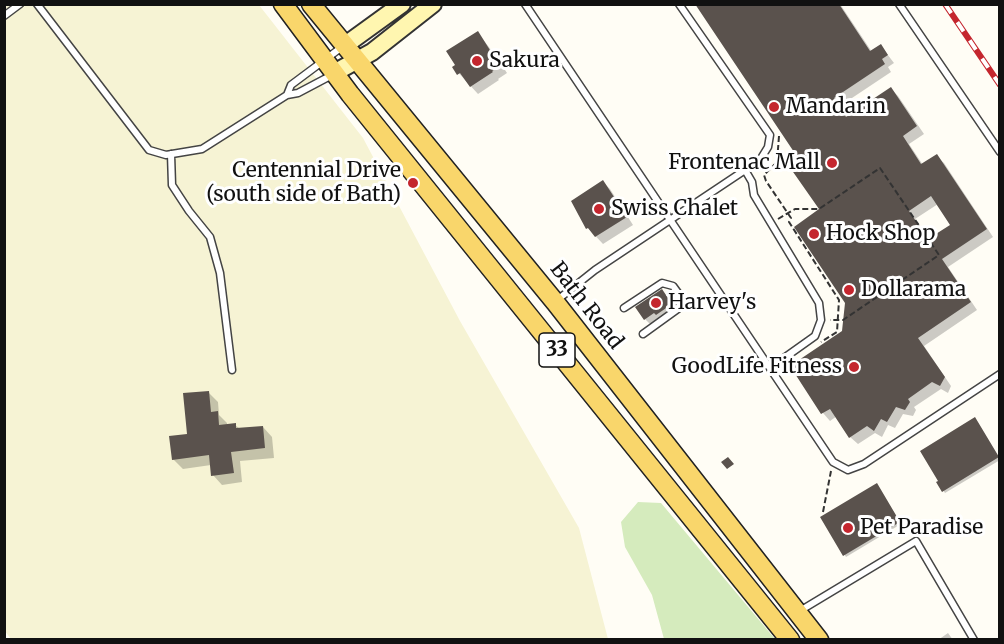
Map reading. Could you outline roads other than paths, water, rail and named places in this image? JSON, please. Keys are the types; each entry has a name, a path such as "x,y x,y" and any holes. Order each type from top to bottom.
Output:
{"main road":[{"name":"33","path":"283,4 329,67 790,639"},
{"name":"Bath Road","path":"311,4 555,302 819,639"},
{"path":"344,46 402,4"},
{"path":"329,67 357,62 434,4"}],"lane":[{"path":"4,16 20,4"},
{"path":"37,4 148,150 171,154 202,149 287,95 298,93 329,67 344,46"},
{"path":"42,4 43,13"},
{"path":"525,4 833,462 848,470 864,464 999,374"},
{"path":"555,302 595,270 745,170 765,153 770,135 679,4"},
{"path":"899,4 999,152"},
{"path":"287,95 291,85 329,67"},
{"path":"171,154 172,184 189,211 210,237 220,273 232,370"},
{"path":"745,170 752,182 754,195 819,303 821,320 815,336 770,368"},
{"path":"624,308 662,283 673,286 681,297 679,308 643,334"},
{"path":"798,613 916,541 974,639"}],"railway":[{"path":"945,4 1000,85"}],"place":[{"name":"Sakura","path":"477,61"},
{"name":"Mandarin","path":"774,107"},
{"name":"Frontenac Mall","path":"832,163"},
{"name":"Centennial Drive (south side of Bath)","path":"413,183"},
{"name":"Swiss Chalet","path":"599,209"},
{"name":"Hock Shop","path":"814,234"},
{"name":"Dollarama","path":"849,290"},
{"name":"Harvey's","path":"656,303"},
{"name":"GoodLife Fitness","path":"854,367"},
{"name":"Pet Paradise","path":"848,528"}]}
